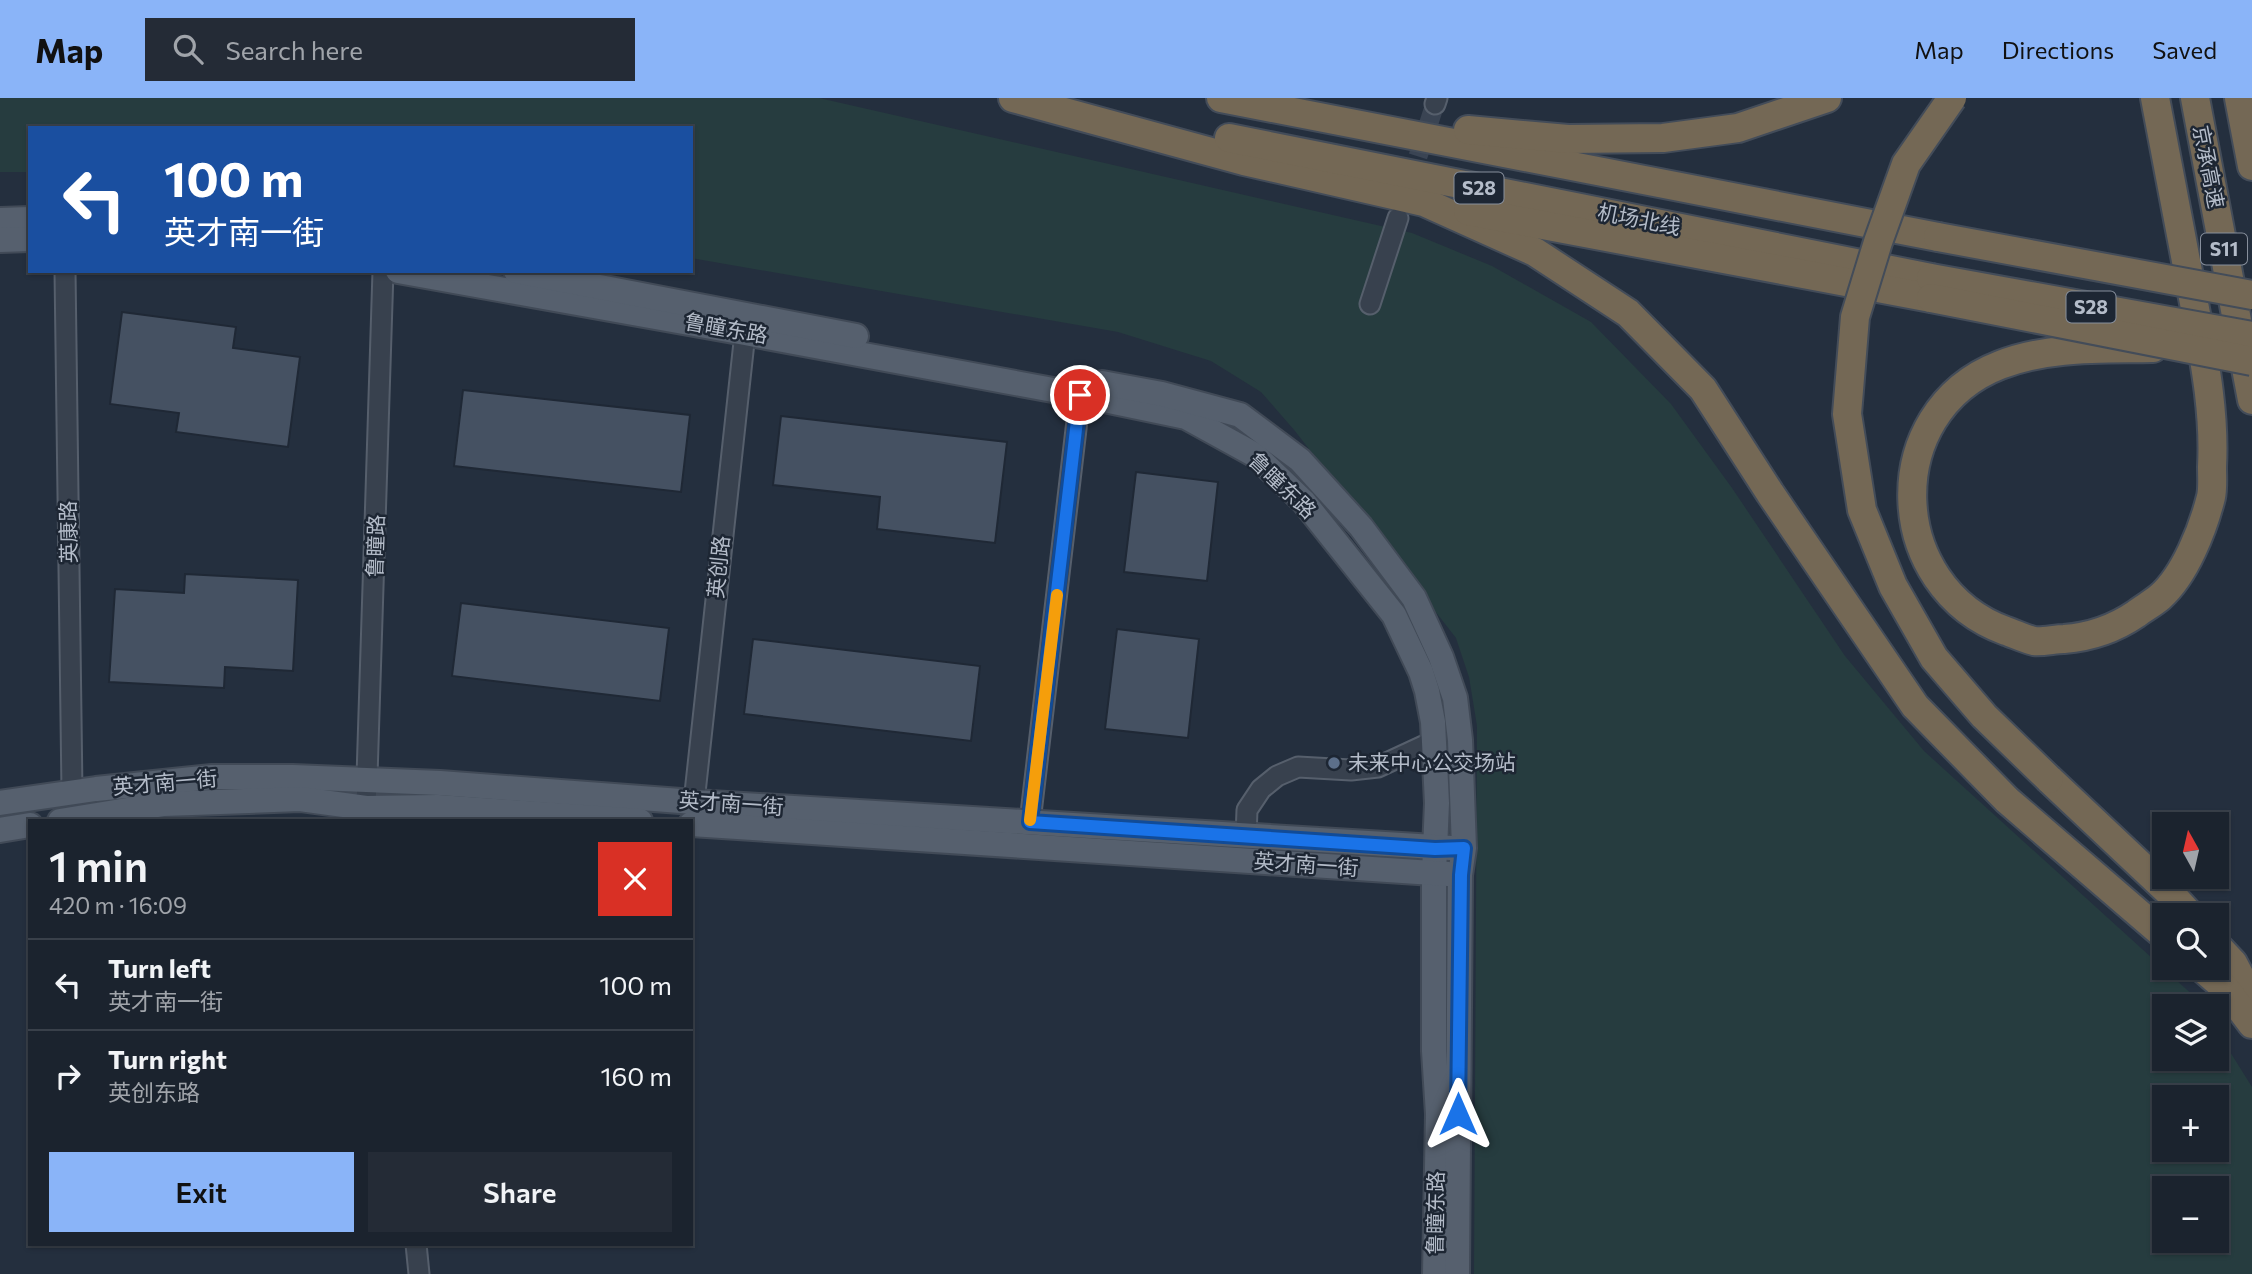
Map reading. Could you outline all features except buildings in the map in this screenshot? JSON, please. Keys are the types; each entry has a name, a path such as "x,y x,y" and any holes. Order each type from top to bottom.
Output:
{"highway":[{"path":"1013,98 1244,161 1424,202 1931,288 2178,347 2252,361"},
{"name":"机场北线","path":"1027,98 1931,288 2252,336"},
{"name":"机场北线","path":"1221,98 2252,295"},
{"path":"1297,113 1568,139 1663,138 1738,128 1827,98"},
{"path":"1952,98 1906,164 1878,242 1856,317 1847,414 1862,510 1893,586 1934,658 1984,716 2179,903"},
{"path":"2155,98 2209,383 2214,435 2211,496 2189,558 2162,595 2118,626 2080,638 2035,641 1992,625 1960,605 1938,580 1923,554 1913,518 1912,481 1919,448 1929,424 1964,384 2000,365 2050,350 2178,347"},
{"name":"京承高速","path":"2194,98 2252,400"},
{"name":"京承高速","path":"2239,98 2252,166"},
{"path":"1424,202 1535,252 1628,313 1703,389 1770,493 1915,706 2007,800 2152,925"},
{"path":"2229,959 2252,999"},
{"path":"2216,980 2252,1024"}],"main road":[{"path":"0,220 28,219"},
{"path":"0,240 28,239"},
{"name":"鲁瞳东路","path":"409,273 1080,395 1186,417 1255,456 1304,502 1394,615 1424,682 1433,722 1437,803 1434,861 1434,1051 1438,1114 1436,1274"},
{"name":"鲁瞳东路","path":"527,273 1162,394 1240,415 1300,460 1361,527 1414,598 1441,657 1455,698 1460,740 1464,848 1461,875 1457,1274"},
{"name":"英才南一街","path":"0,803 72,792 212,777 293,777 440,783 692,813 1434,861 1464,848"},
{"name":"英才南一街","path":"72,819 164,804 300,799 367,814 438,807 610,819"},
{"name":"英才南一街","path":"692,813 1030,822 1245,836 1434,861 1461,875"},
{"path":"0,830 28,825"}],"street":[{"path":"1370,304 1398,218"},
{"name":"英康路","path":"65,273 72,792"},
{"name":"鲁瞳路","path":"367,814 383,273"},
{"name":"英创路","path":"692,813 745,333"},
{"path":"1030,822 1080,395"},
{"path":"1245,836 1247,810 1261,789 1277,776 1298,767 1351,771 1378,767 1434,741"},
{"path":"416,1246 419,1274"}],"green space":[{"path":"0,98 819,98 1412,233 1492,266 1591,322 1671,404 1732,488 1845,656 1924,751 2152,958 2152,980 2176,980 2192,994 2152,994 2152,1071 2229,1071 2229,1050 2252,1087 2252,1274 1474,1274 1477,726 1469,677 1456,638 1295,431 1261,392 1211,361 1118,332 693,258 693,126 28,126 28,172 0,172"}],"tunnel":[{"path":"1409,184 1435,104"}],"slow traffic":[{"path":"1030,820 1057,595"}],"place":[{"name":"未来中心公交场站","path":"1334,763"}],"route":[{"path":"1080,395 1030,822 1435,849 1464,848 1461,875 1458,1114"}]}
